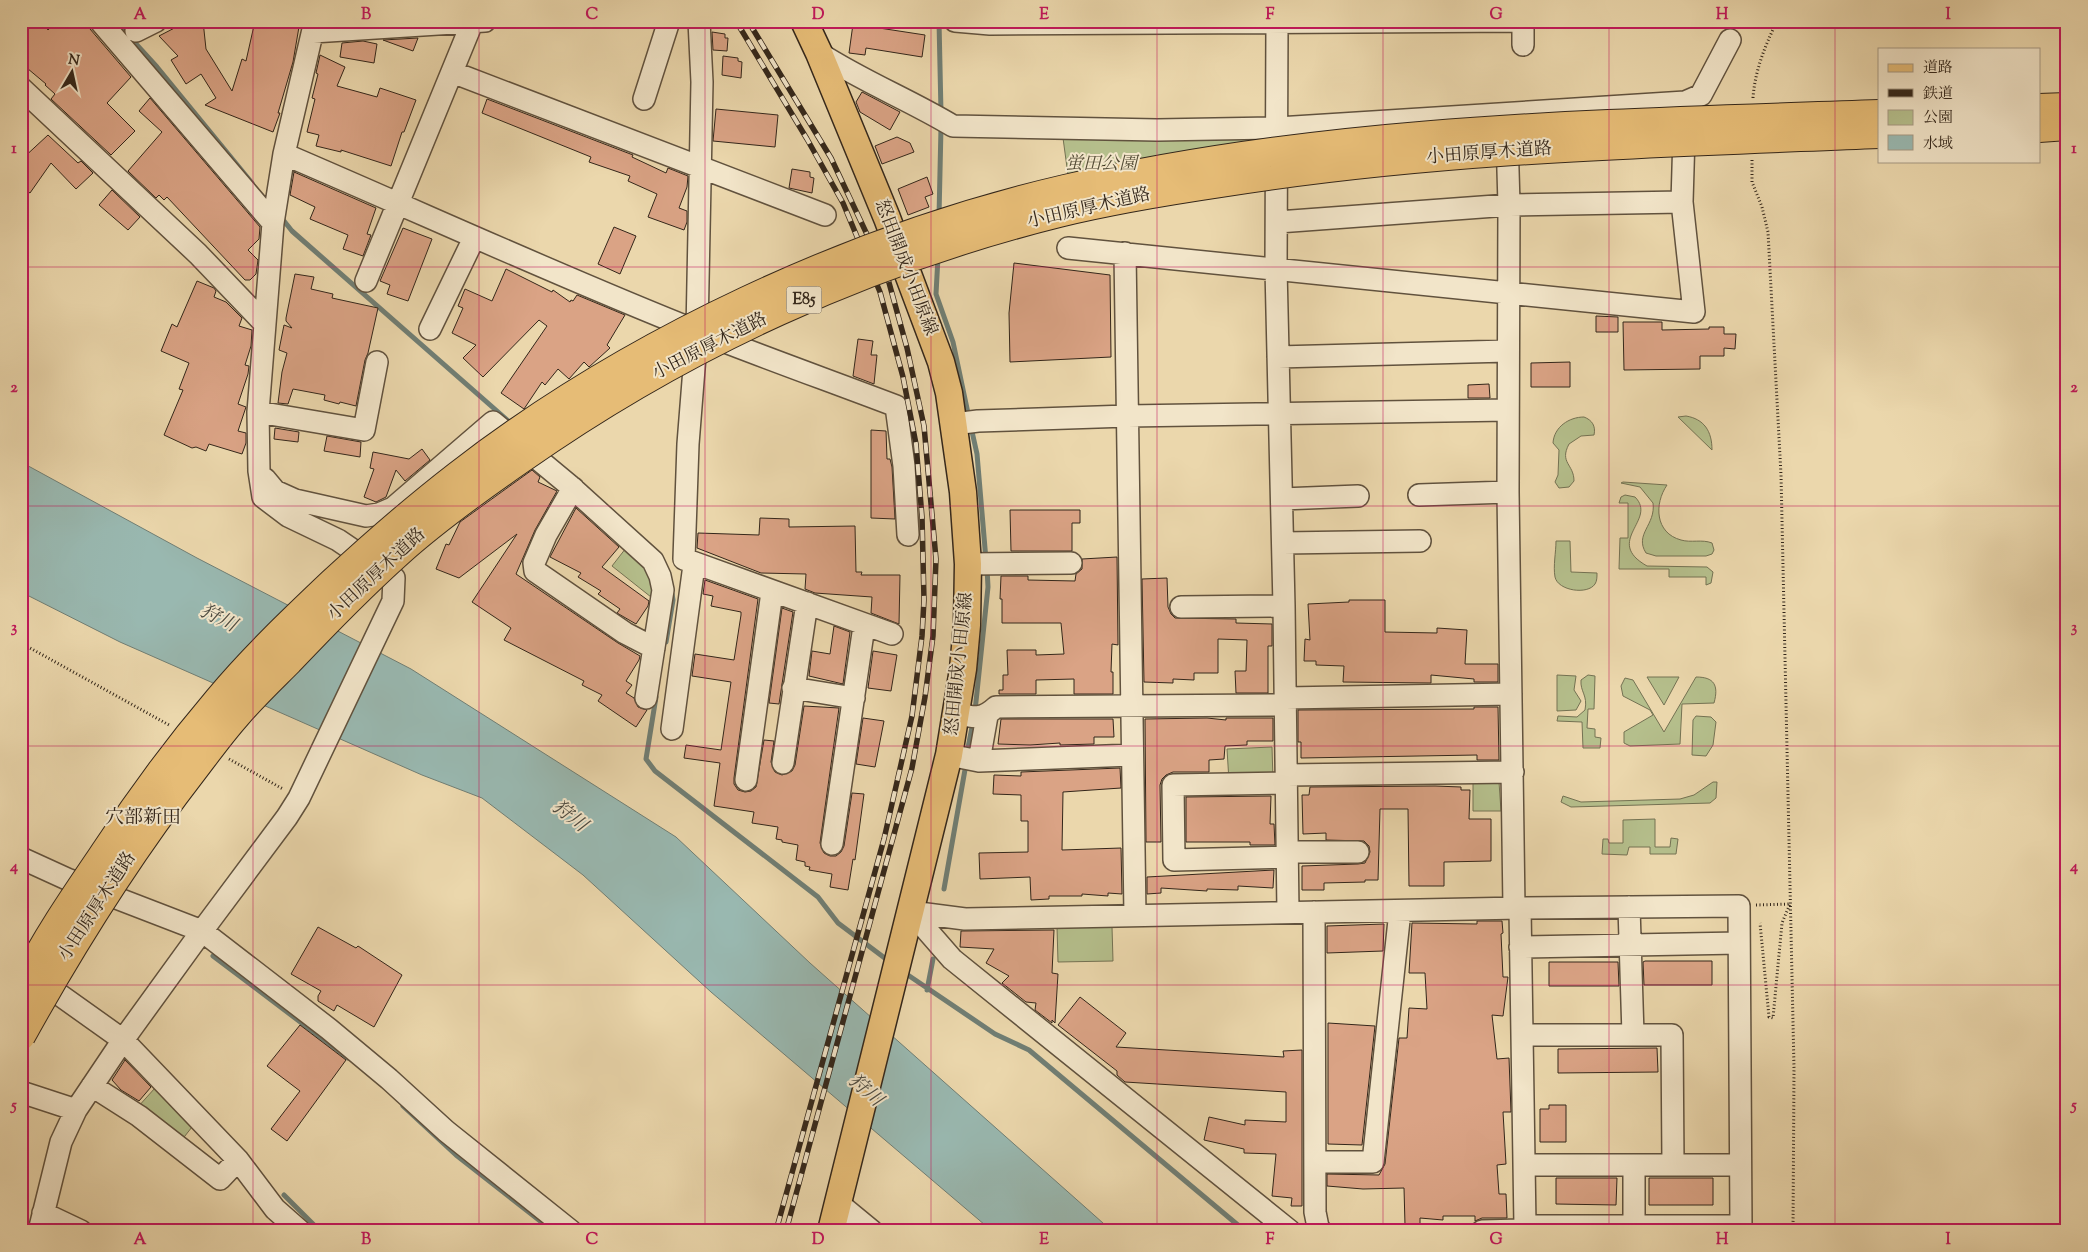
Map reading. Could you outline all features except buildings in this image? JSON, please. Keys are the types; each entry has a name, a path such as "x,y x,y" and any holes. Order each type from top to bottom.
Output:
{"highway":[{"path":"2040,108 2067,107"},
{"name":"小田原厚木道路","path":"21,988 33,964 77,894 140,799 218,699 300,612 382,537 460,473 553,408 654,348 749,300 844,259 950,220 1064,190 1168,169 1289,150 1418,136 1601,124 1878,114"},
{"path":"2040,128 2067,126"},
{"name":"小田原厚木道路","path":"21,1036 56,973 98,906 162,811 235,717 400,550 483,486 576,421 663,370 748,325 858,276 950,244 1059,213 1162,192 1290,172 1419,159 1602,146 1878,134"}],"main road":[{"name":"怒田開成小田原線","path":"804,21 820,53 926,319 965,423 963,492 981,564 967,625 972,716 953,756 900,950 831,1231"}],"street":[{"path":"100,21 273,223"},
{"path":"136,31 156,21"},
{"path":"644,99 669,21"},
{"path":"699,21 702,82 697,331 682,554 684,559 694,564 807,603 864,626 892,634"},
{"path":"954,21 990,23 1523,21 1523,45"},
{"path":"81,1231 41,1222 60,1142 76,1110 123,1040 299,798 394,601 394,578 338,540 288,516 264,497 259,470 258,412 273,223 284,154 314,27 479,22"},
{"path":"366,281 452,72 479,22"},
{"path":"1277,23 1278,222 1276,269 1286,701 1288,912"},
{"path":"820,53 835,64 928,111 953,126 1157,130 1278,128 1685,102 1702,95 1730,40"},
{"path":"452,72 825,215"},
{"path":"21,88 198,254 264,323"},
{"path":"1068,248 1694,312 1682,202 1685,102"},
{"path":"1506,113 1509,205 1507,351 1511,694 1517,908 1520,947 1525,1226"},
{"path":"284,154 398,202 474,238 697,331 896,406 904,466 908,535"},
{"path":"1278,222 1509,205 1682,202"},
{"path":"430,330 474,238"},
{"path":"1125,254 1135,915"},
{"path":"1278,357 1507,351"},
{"path":"258,412 364,430 377,362"},
{"path":"965,423 1127,416 1508,410"},
{"path":"259,470 275,491 295,500 366,516 379,514 393,508 494,422 573,488 653,561 660,576 663,590 646,698"},
{"path":"573,488 543,542 534,562 535,571 625,633 654,648"},
{"path":"1419,495 1508,492"},
{"path":"1282,499 1358,496"},
{"path":"1283,543 1420,541"},
{"path":"981,564 1070,563"},
{"path":"672,729 694,564"},
{"path":"746,780 772,592"},
{"path":"783,763 807,603"},
{"path":"1181,607 1284,606"},
{"path":"832,844 864,626"},
{"path":"793,688 854,698"},
{"path":"979,761 972,716 996,707 1132,706 1511,694"},
{"path":"953,756 979,761 1132,756"},
{"path":"1358,852 1174,860 1173,785 1287,779 1513,772"},
{"path":"21,858 67,879 202,931 329,1029 389,1079 446,1131 571,1231"},
{"path":"911,912 965,919 1517,908 1739,906 1741,1226 1525,1226 1520,1230 1482,1231"},
{"path":"1629,907 1633,1035"},
{"path":"1315,1162 1373,1162 1400,911"},
{"path":"911,912 952,959 1290,1231"},
{"path":"1314,912 1315,1212 1318,1229"},
{"path":"1520,947 1739,943"},
{"path":"21,968 123,1040 238,1160 275,1210 300,1231"},
{"path":"1522,1035 1672,1035 1672,1164"},
{"path":"92,1086 138,1116 220,1179 238,1160"},
{"path":"21,1092 76,1110"},
{"path":"1524,1165 1740,1165"},
{"path":"1634,1165 1634,1226"},
{"path":"840,1195 872,1231"}],"path":[{"path":"1753,103 1754,85 1762,54 1777,21"},
{"path":"1752,156 1752,182 1762,207 1768,232 1781,475 1794,1068 1793,1231"},
{"path":"21,643 178,730"},
{"path":"221,754 299,798"},
{"path":"1758,904 1790,904 1782,923 1773,1018 1769,1018 1758,904"}],"green space":[{"name":"蛍田公園","path":"1270,136 1271,169 1071,197 1063,138"},
{"path":"1686,416 1698,420 1706,427 1712,443 1712,450 1678,417"},
{"path":"1578,417 1584,417 1593,424 1594,435 1581,436 1569,444 1566,450 1566,460 1572,471 1574,481 1569,487 1559,488 1555,482 1558,475 1559,450 1553,443 1554,437 1563,424"},
{"path":"1621,483 1667,485 1660,501 1659,509 1662,525 1672,536 1681,540 1712,543 1714,550 1712,554 1706,556 1656,556 1646,553 1642,540 1653,511 1653,503 1640,487"},
{"path":"1625,495 1635,497 1640,506 1640,514 1630,539 1630,548 1635,557 1647,566 1707,567 1713,572 1711,583 1706,585 1706,577 1669,577 1669,569 1619,569 1620,538 1628,538 1628,503 1619,503 1621,497"},
{"path":"1556,541 1570,541 1571,572 1597,573 1595,584 1586,590 1574,590 1557,582 1554,568"},
{"path":"626,548 647,565 654,585 651,597 612,566"},
{"path":"1557,675 1576,676 1574,690 1581,701 1576,710 1557,711"},
{"path":"1588,675 1595,676 1594,709 1588,709 1587,728 1595,729 1595,737 1601,738 1600,748 1583,748 1582,722 1557,721 1558,716 1577,717 1585,710 1586,701 1581,680"},
{"path":"1647,677 1679,677 1664,705"},
{"path":"1696,677 1711,680 1714,683 1716,691 1714,703 1682,704 1680,744 1630,746 1624,743 1624,732 1653,715 1650,710 1623,696 1621,686 1625,678 1633,680 1664,732"},
{"path":"1696,716 1711,717 1716,722 1713,745 1706,756 1692,755 1693,720"},
{"path":"1272,747 1273,780 1229,781 1227,749"},
{"path":"1473,781 1499,782 1501,811 1473,811"},
{"path":"1713,782 1717,782 1716,798 1710,803 1571,807 1561,802 1563,796 1581,802 1680,799 1694,795"},
{"path":"1655,819 1655,847 1670,847 1671,838 1678,839 1676,854 1650,854 1650,847 1629,847 1627,855 1602,854 1603,839 1608,839 1609,843 1623,843 1623,820"},
{"path":"1057,927 1112,927 1113,961 1058,962"},
{"path":"155,1088 192,1127 181,1141 137,1108"}],"water":[{"name":"狩川","path":"21,462 197,558 411,669 676,837 810,963 1112,1231 992,1231 711,992 583,875 482,798 422,775 120,642 21,592"}],"waterway":[{"path":"115,21 157,67 252,183"},
{"path":"939,21 941,113"},
{"path":"939,216 941,127"},
{"path":"280,216 292,231 514,426"},
{"path":"938,257 936,294 953,342 969,418"},
{"path":"971,427 977,454 986,560"},
{"path":"975,711 988,587 987,568"},
{"path":"666,642 673,600 672,594"},
{"path":"656,697 646,759 655,771 818,897 838,923 890,962"},
{"path":"967,753 973,722"},
{"path":"944,889 966,764"},
{"path":"213,956 348,1058"},
{"path":"927,990 933,959"},
{"path":"902,971 995,1034 1029,1050 1245,1231"},
{"path":"403,1106 456,1155 553,1231"},
{"path":"284,1195 320,1231"}],"railway":[{"path":"736,21 843,203 880,292 903,377 916,444 922,517 924,600 922,636 912,716 884,839 776,1231"},
{"path":"748,21 831,158 888,279 907,348 924,426 936,559 933,636 925,697 912,768 786,1231"}],"district":[{"name":"穴部新田","path":"143,818"}]}
